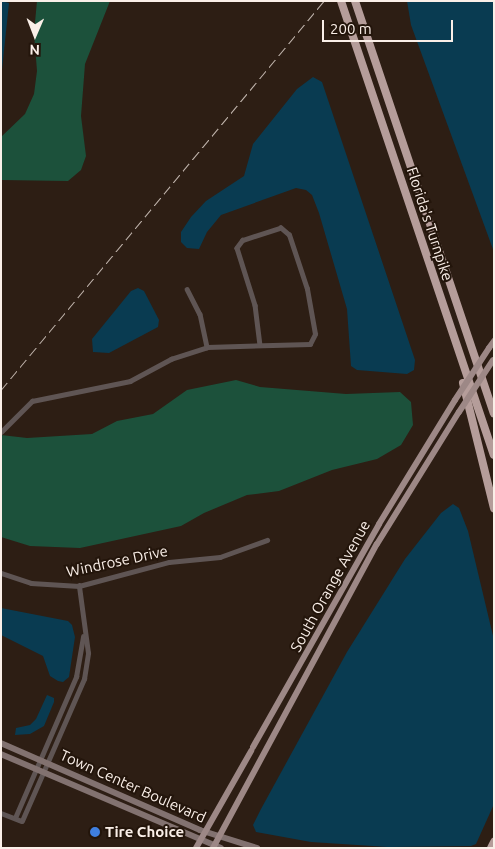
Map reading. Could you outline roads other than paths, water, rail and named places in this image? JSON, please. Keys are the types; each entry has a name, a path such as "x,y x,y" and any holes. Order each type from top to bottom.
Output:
{"highway":[{"name":"Florida's Turnpike","path":"341,1 494,456"},
{"name":"Florida's Turnpike","path":"355,1 494,413"},
{"path":"463,366 463,390 494,508"},
{"path":"491,848 494,842"}],"main road":[{"name":"South Orange Avenue","path":"196,848 379,524 455,400 494,341"},
{"name":"South Orange Avenue","path":"216,847 219,837 306,680 377,544 493,359"},
{"name":"Town Center Boulevard","path":"1,743 205,832 257,848"},
{"name":"Town Center Boulevard","path":"1,754 216,847"}],"street":[{"path":"1,432 32,401 130,381 171,359 207,347 260,346 310,344 315,334 307,289 289,235 281,228 243,240 237,248 255,305 260,346"},
{"path":"186,289 200,314 207,347"},
{"name":"Windrose Drive","path":"1,574 38,584 79,586 169,562 220,557 266,540"},
{"path":"1,813 22,821 76,701 87,667 79,586"},
{"path":"15,818 68,697 82,657 84,631"},
{"path":"68,697 76,701"}],"water":[{"path":"1,1 9,3 1,79"},
{"path":"407,1 494,1 494,252 411,25"},
{"path":"313,77 322,82 415,360 414,370 407,374 357,370 351,366 347,309 319,213 312,195 306,190 296,188 221,215 207,232 199,249 187,248 181,242 181,232 191,217 206,201 244,176 253,144 297,89"},
{"path":"138,288 144,291 159,320 158,327 109,353 93,352 92,339 131,291"},
{"path":"453,504 459,508 468,531 494,640 494,804 476,844 471,846 388,847 311,842 256,832 253,825 261,809 347,652 405,559 441,513"},
{"path":"1,608 68,621 72,625 75,637 69,677 63,682 58,681 50,676 43,656 1,635"},
{"path":"47,695 54,698 54,702 44,726 30,734 15,735 16,728 30,725 36,719"}],"railway":[{"path":"1,390 324,1"}],"place":[{"name":"Tire Choice","path":"95,832"}]}
